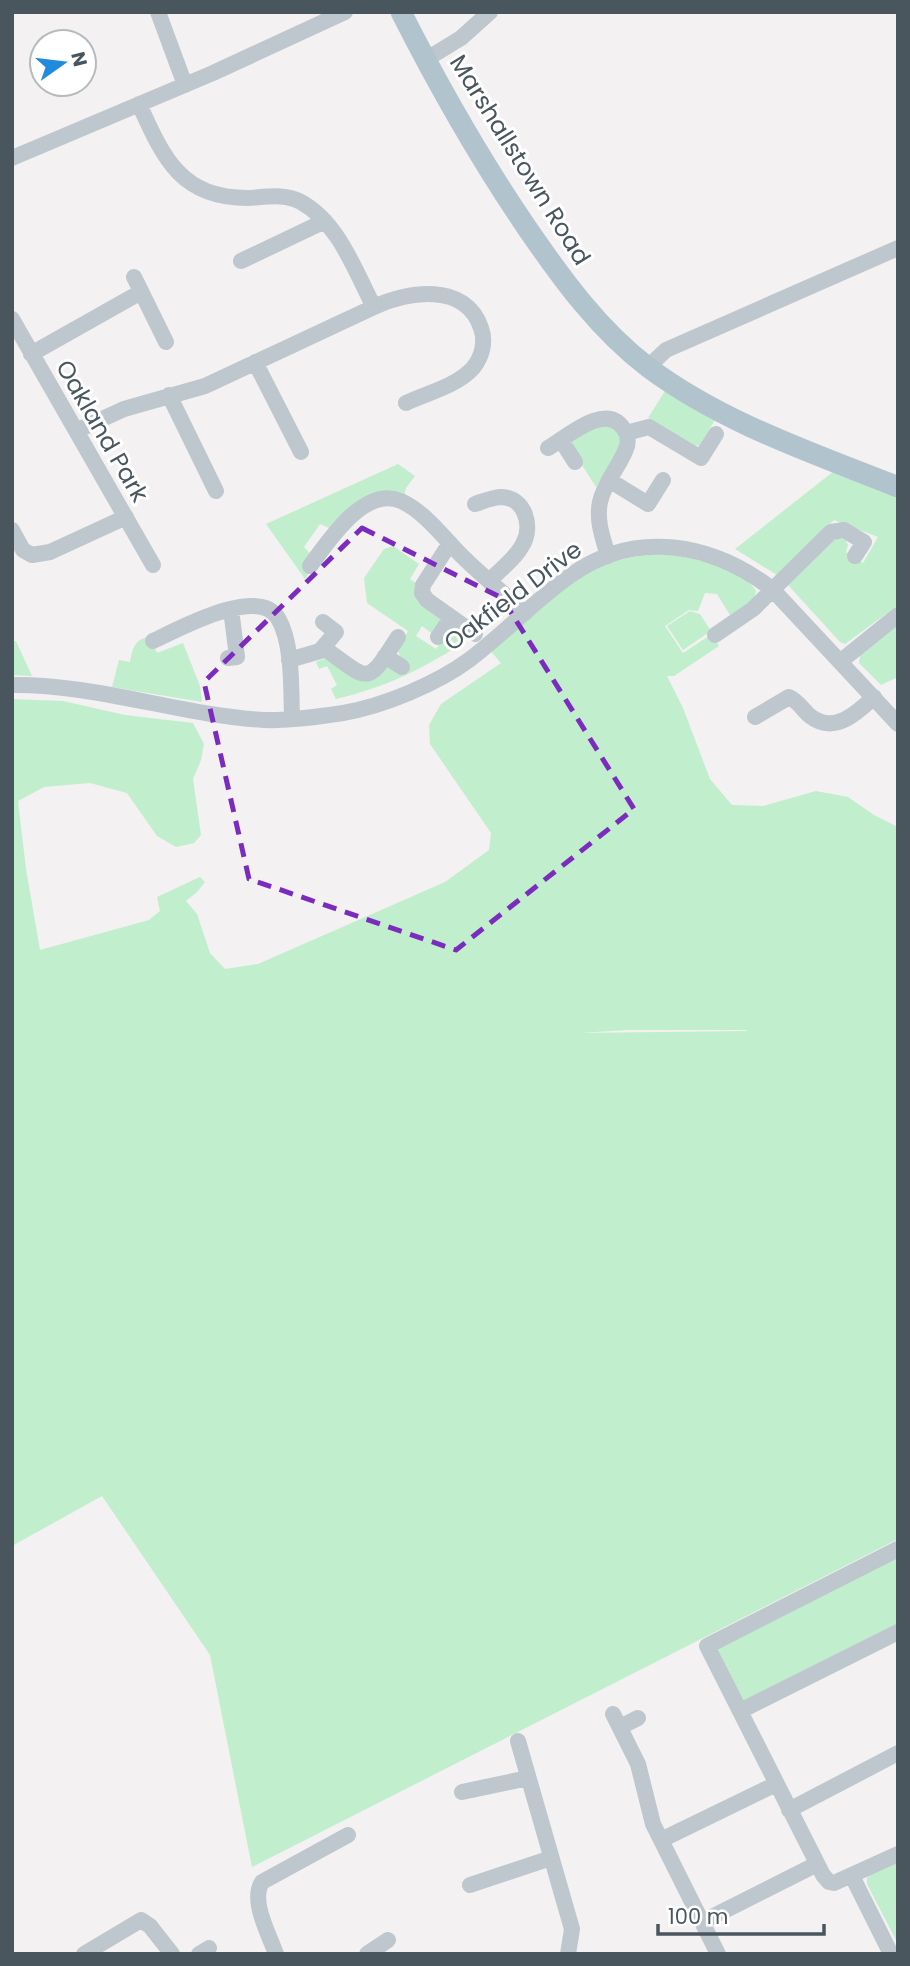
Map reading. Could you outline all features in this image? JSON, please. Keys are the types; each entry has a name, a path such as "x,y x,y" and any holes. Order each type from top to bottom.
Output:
{"main road":[{"name":"Marshallstown Road","path":"401,12 472,143 555,268 591,314 648,367 716,410 771,436 898,487"}],"street":[{"path":"158,12 185,85"},
{"path":"12,158 185,85 345,12"},
{"path":"425,60 461,38 490,12"},
{"path":"139,104 160,147 180,175 193,186 210,193 232,197 291,198 305,204 325,220 343,247 374,307"},
{"path":"241,261 325,220"},
{"path":"648,367 666,350 898,248"},
{"path":"31,354 138,284 166,342"},
{"path":"76,431 124,409 205,386 374,307 413,294 450,297 472,311 482,330 482,353 472,369 457,380 406,402"},
{"name":"Oakland Park","path":"12,319 153,565"},
{"path":"255,362 301,452"},
{"path":"169,395 216,491"},
{"path":"575,462 554,444 603,417 615,420 626,433 626,448 609,480 599,508 599,524 608,556"},
{"path":"626,433 649,427 701,458 716,434"},
{"path":"609,480 648,504 663,480"},
{"path":"475,504 495,498 507,498 522,509 527,522 528,531 519,550 490,580"},
{"path":"310,566 349,517 362,507 392,499 403,502 432,524 525,614"},
{"path":"12,530 23,550 37,555 50,552 126,517"},
{"path":"715,635 752,609 834,531 844,530 864,542 855,556"},
{"path":"450,543 422,591 427,600 475,634"},
{"name":"Oakfield Drive","path":"12,684 36,685 225,716 266,720 292,719 365,708 426,684 467,662 573,573 608,556 646,547 688,549 731,563 772,589 898,724"},
{"path":"153,641 195,621 231,610 259,605 272,611 282,628 289,660 292,719"},
{"path":"231,610 237,656"},
{"path":"841,661 898,615"},
{"path":"438,637 451,618"},
{"path":"289,660 324,648 336,632 323,622"},
{"path":"324,648 362,674 376,670 398,637"},
{"path":"385,656 401,667"},
{"path":"755,717 789,697 816,720 835,723 852,717 874,697"},
{"path":"898,1549 707,1646 789,1810 829,1882 834,1883 852,1876 898,1854"},
{"path":"740,1711 898,1632"},
{"path":"638,1717 616,1721 638,1764 653,1824 718,1954"},
{"path":"518,1741 572,1929 568,1954"},
{"path":"789,1810 898,1753"},
{"path":"463,1792 528,1777"},
{"path":"661,1840 776,1784"},
{"path":"276,1954 258,1900 258,1888 262,1882 348,1835"},
{"path":"470,1885 551,1858"},
{"path":"702,1922 817,1864"},
{"path":"852,1876 891,1954"},
{"path":"84,1954 141,1920 150,1926 172,1954"},
{"path":"366,1954 388,1940"}],"highlighted area":[{"path":"362,528 502,598 634,809 456,950 249,879 204,682"}],"green space":[{"path":"665,391 715,420 699,446 648,418"},
{"path":"601,423 618,429 622,446 596,487 573,451 571,442"},
{"path":"398,464 415,476 406,488 404,496 341,515 329,528 320,524 304,547 310,553 311,570 305,579 266,524"},
{"path":"834,471 898,497 898,605 845,644 840,642 788,585 835,539 845,539 848,545 846,552 863,563 878,537 834,520 777,575 735,549"},
{"path":"393,546 419,564 410,579 417,584 441,619 434,635 422,626 416,636 436,649 451,629 471,638 406,675 336,699 331,689 337,685 327,666 319,669 316,662 328,657 354,677 383,669 400,658 398,649 408,631 367,603 364,578 384,549"},
{"path":"658,554 682,557 726,569 749,582 756,591 754,600 730,615 717,594 705,593 698,611 689,610 665,626 683,653 712,634 719,646 674,676 667,676 683,708 710,779 732,805 763,806 816,791 848,797 898,827 898,1539 252,1867 210,1655 102,1496 12,1546 12,699 63,701 125,715 193,723 204,744 193,779 201,835 194,843 176,847 157,836 127,793 90,783 44,787 18,801 40,950 149,920 160,911 157,897 200,877 205,882 186,901 197,914 210,953 225,969 258,964 445,882 489,850 491,833 430,744 429,725 441,704 501,663 488,648 543,602 573,581 604,565","holes":["628,1030 747,1031 579,1033"]},
{"path":"690,611 700,614 711,631 683,650 667,626"},
{"path":"898,624 898,677 881,685 859,663 860,655"},
{"path":"149,636 157,653 183,643 200,686 202,702 112,687 119,660 130,662 135,645"},
{"path":"16,641 32,676 12,675 12,642"},
{"path":"898,1548 898,1632 740,1711 707,1646"},
{"path":"898,1860 898,1944 867,1884 867,1877"}]}
